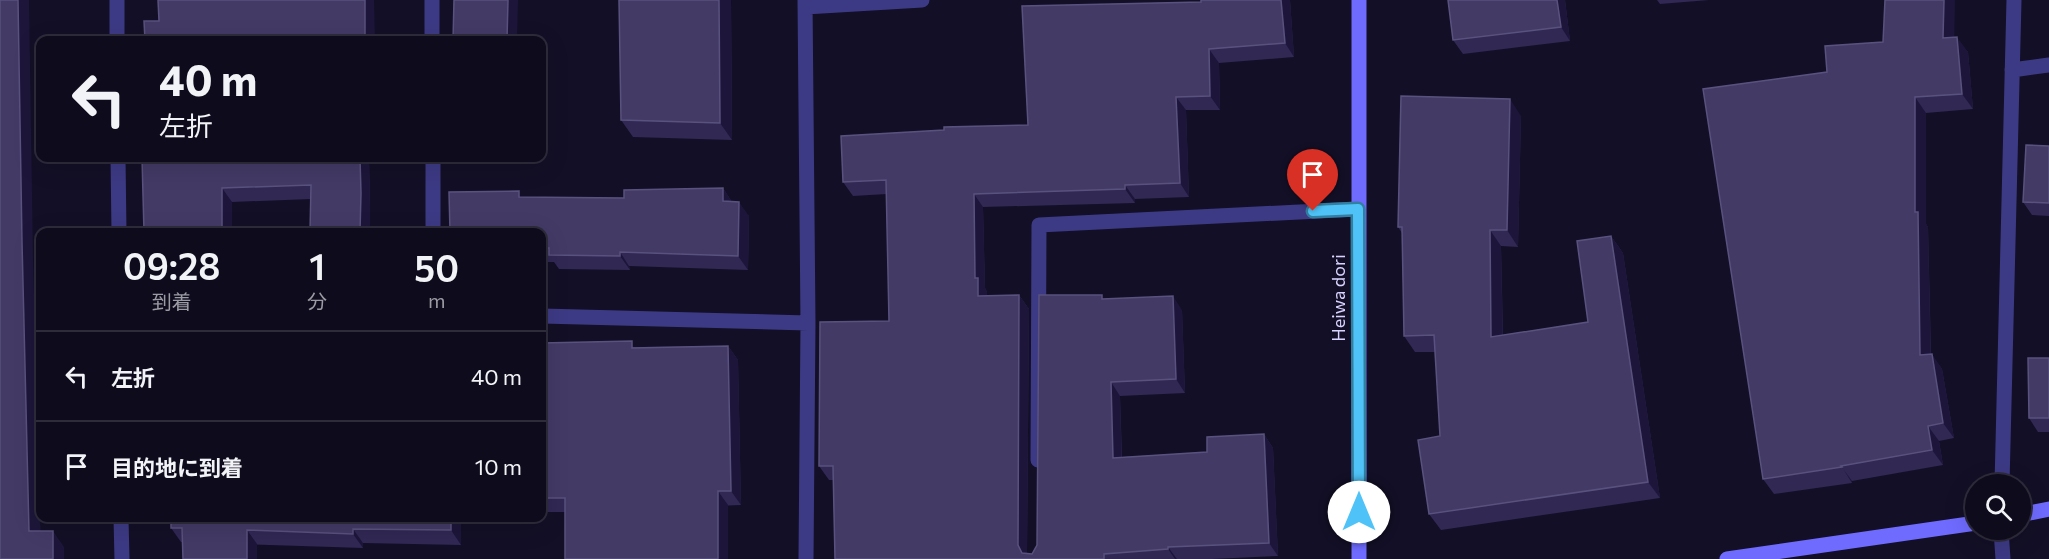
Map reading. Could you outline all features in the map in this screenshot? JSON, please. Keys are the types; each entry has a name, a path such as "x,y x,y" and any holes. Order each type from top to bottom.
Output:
{"street":[{"path":"117,0 117,36"},
{"path":"432,0 432,36"},
{"path":"806,559 808,323 805,4 922,0"},
{"name":"Heiwa dori","path":"1359,0 1359,559"},
{"path":"2002,474 2014,0"},
{"path":"2012,70 2049,65"},
{"path":"118,162 119,228"},
{"path":"433,162 433,228"},
{"path":"1038,476 1039,225 1358,209"},
{"path":"546,316 808,323"},
{"path":"2031,513 2049,509"},
{"path":"121,522 122,559"},
{"path":"1727,559 1965,525"},
{"path":"2002,540 2003,559"}],"building":[{"path":"0,0 18,0 29,531 53,531 53,559 0,559"},
{"path":"158,0 365,0 365,36 145,36 144,21 159,21"},
{"path":"454,0 508,0 507,36 453,36"},
{"path":"619,0 719,0 720,123 621,120"},
{"path":"1201,0 1281,0 1285,43 1209,49 1210,96 1176,97 1180,183 1125,185 1125,189 974,194 975,278 978,278 978,296 1019,295 1018,545 1022,553 1032,554 1037,545 1039,295 1102,295 1102,299 1173,296 1176,379 1111,382 1113,458 1207,452 1207,437 1264,434 1269,543 1168,547 1168,549 1104,554 1104,559 835,559 833,466 819,466 820,322 889,321 886,180 843,182 841,136 944,130 944,127 1028,125 1022,6 1201,2"},
{"path":"1448,0 1557,0 1561,27 1453,40"},
{"path":"1885,0 1944,0 1943,38 1957,37 1962,94 1915,97 1915,212 1918,212 1920,355 1932,354 1943,423 1928,426 1932,450 1763,479 1703,89 1827,72 1825,46 1883,42"},
{"path":"1401,96 1510,99 1507,230 1490,230 1491,337 1588,322 1577,241 1611,236 1648,482 1429,514 1418,440 1440,436 1434,335 1404,336 1402,227 1398,227"},
{"path":"2026,145 2049,146 2049,203 2023,202"},
{"path":"142,162 360,162 360,228 310,228 311,185 222,188 222,228 144,228"},
{"path":"723,188 723,201 739,202 738,256 620,252 620,256 549,255 549,248 546,248 546,228 450,228 449,192 519,191 519,197 624,198 624,190"},
{"path":"632,341 632,348 728,346 731,491 718,491 718,559 565,559 565,498 546,498 546,343"},
{"path":"2028,358 2049,358 2049,418 2029,418"},
{"path":"171,522 451,522 451,530 353,529 353,534 247,530 247,559 183,559 182,528 171,528"}],"route":[{"path":"1313,211 1358,209 1359,512"}]}
